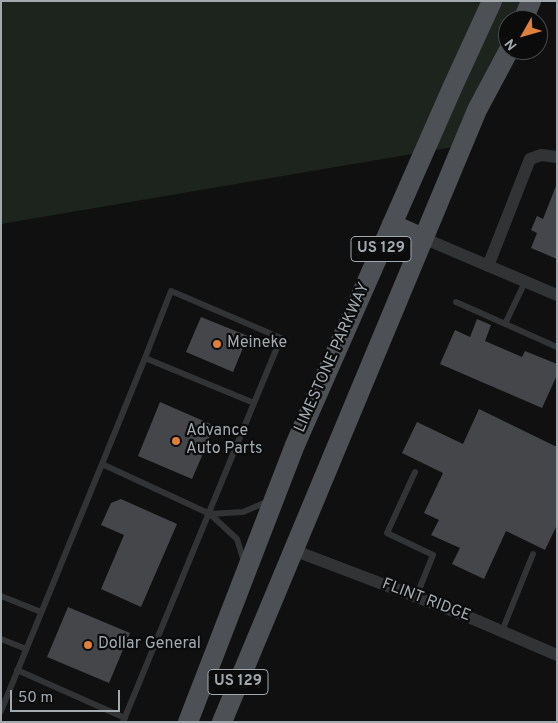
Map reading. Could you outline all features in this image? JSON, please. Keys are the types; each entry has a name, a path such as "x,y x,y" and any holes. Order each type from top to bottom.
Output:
{"main road":[{"name":"LIMESTONE PARKWAY","path":"188,722 295,445 492,1"},
{"name":"US 129","path":"222,722 423,238 478,110 505,60"},
{"path":"392,224 423,238"}],"street":[{"path":"488,266 530,159 542,155 557,157"},
{"path":"423,238 557,295"},
{"name":"FLINT RIDGE","path":"293,550 502,631 557,655"}],"lane":[{"path":"505,324 525,282"},
{"path":"2,708 171,291 281,338 124,720 18,670"},
{"path":"456,302 557,347"},
{"path":"145,358 254,403"},
{"path":"102,464 210,514 237,539 247,571"},
{"path":"415,472 387,534 432,555 416,597"},
{"path":"210,514 243,512 274,499"},
{"path":"502,631 533,554"},
{"path":"1,596 41,612"},
{"path":"1,639 26,649"}],"shaded area":[{"path":"1,1 520,1 516,10 498,10 498,54 459,146 1,224"}],"building":[{"path":"556,186 557,259 531,248 537,233 531,230 537,216 543,219"},
{"name":"Meineke","path":"201,317 248,336 233,372 186,352"},
{"path":"477,319 491,325 485,341 522,357 525,351 557,364 557,375 542,408 440,364 455,330 470,337"},
{"name":"Advance Auto Parts","path":"160,402 215,426 192,479 138,456"},
{"path":"479,409 557,447 557,525 545,550 506,531 484,579 452,564 460,548 431,535 439,520 424,513 443,473 402,453 417,422 463,444"},
{"path":"121,499 177,524 141,607 101,589 124,535 101,525 111,503"},
{"name":"Dollar General","path":"68,607 130,633 109,683 47,657"}],"place":[{"name":"Meineke","path":"217,344"},
{"name":"Advance Auto Parts","path":"176,441"},
{"name":"Dollar General","path":"88,645"}]}
